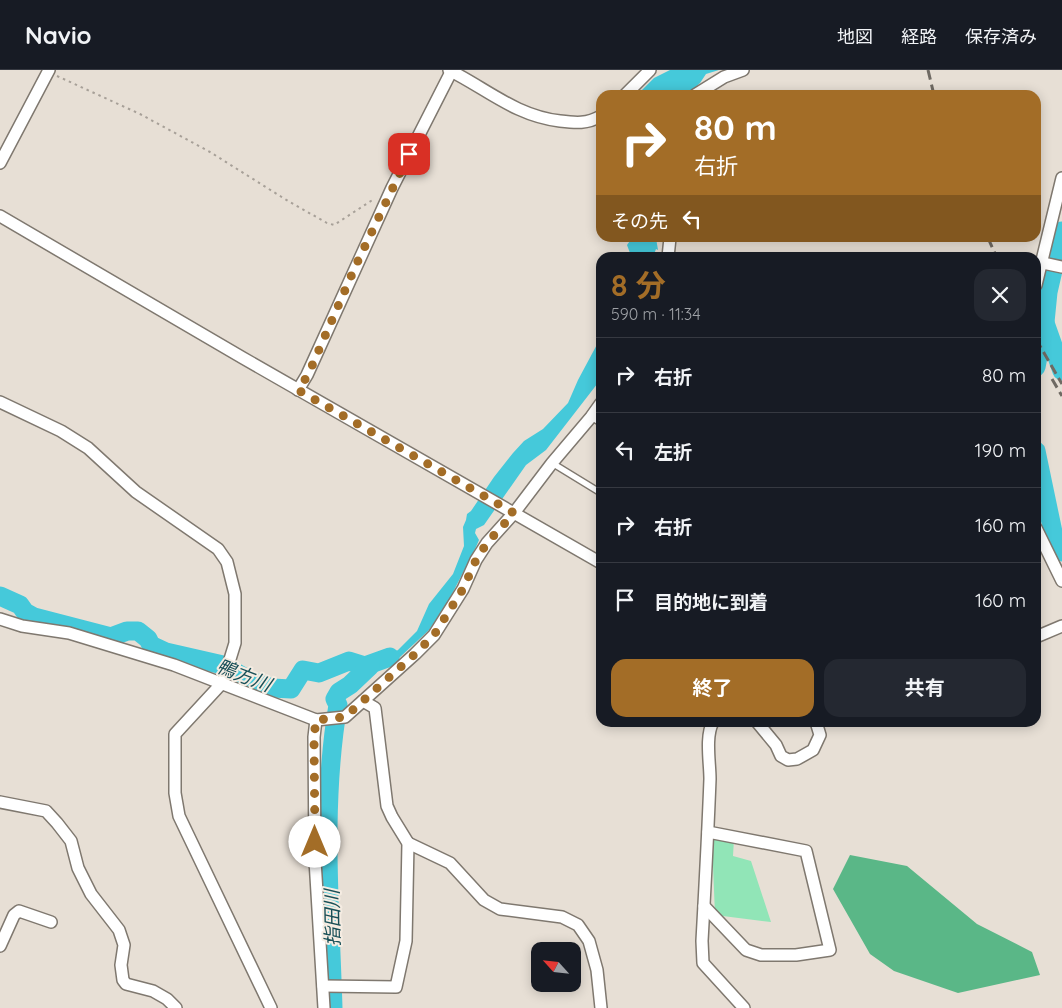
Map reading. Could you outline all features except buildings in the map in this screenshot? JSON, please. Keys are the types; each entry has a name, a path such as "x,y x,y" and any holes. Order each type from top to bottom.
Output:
{"street":[{"path":"298,390 308,375 392,188 451,70 506,104 533,116 579,124 596,118"},
{"path":"630,90 650,70"},
{"path":"701,90 722,74 743,70"},
{"path":"0,163 49,71"},
{"path":"1041,269 1062,178"},
{"path":"0,216 298,390 596,560"},
{"path":"1043,263 1062,267"},
{"path":"0,402 61,431 88,448 136,492 218,549 227,562 235,594 236,643 224,678 176,734 176,801 179,816 271,1008"},
{"path":"0,619 22,626 69,633 224,678 320,719 345,717 434,635 463,589 476,560 487,543 514,513 552,463 596,420"},
{"path":"1041,538 1062,581"},
{"path":"1041,635 1062,626"},
{"path":"323,986 396,987 406,941 408,844 392,817 388,806 375,708 363,701"},
{"path":"320,719 314,737 315,860 324,1008"},
{"path":"710,727 703,963 744,1008"},
{"path":"761,727 776,745 781,756 788,760 798,758 813,750 820,735 818,727"},
{"path":"0,802 46,811 57,823 71,841 78,868 91,894 120,930 124,945 121,965 123,980 126,984 153,991 167,999 176,1008"},
{"path":"704,906 746,950 761,955 796,956 830,950 806,851 708,832"},
{"path":"408,844 450,863 484,900 500,909 562,917 578,925 590,942 598,970 601,1008"},
{"path":"0,946 14,915 19,911 51,922"}],"lane":[{"path":"552,463 596,489"}],"path":[{"path":"49,71 74,85 140,114 210,152 288,202 326,223 334,225 376,198"}],"green space":[{"path":"734,839 733,856 751,861 771,922 715,915 712,840"},
{"path":"850,855 907,866 977,924 1032,952 1040,975 958,993 894,971 870,954 833,889"}],"water":[{"path":"670,70 719,70 706,74 692,90 642,90 654,78"},
{"path":"629,242 657,242 658,250 656,249 655,252 630,252 627,245"},
{"path":"596,346 596,385 546,450 526,465 484,525 476,529 475,533 479,540 476,547 449,600 429,630 399,658 368,671 364,663 375,661 384,654 393,653 398,650 417,631 429,604 453,574 464,546 463,527 467,514 513,453 524,441 543,429 568,403"}],"waterway":[{"path":"1041,342 1048,292 1062,231"},
{"path":"1045,323 1062,371"},
{"path":"1041,475 1054,537 1062,552"},
{"name":"鴨方川","path":"0,596 20,605 25,612 34,617 111,637 127,631 138,631 148,639 151,645 166,652 223,665 249,680 272,688 291,689 303,670 319,673 349,661 365,666 390,657"},
{"name":"指田川","path":"333,1008 328,818 333,743 338,705 335,699 339,692 350,685 370,666"}],"railway":[{"path":"928,70 933,90"},
{"path":"990,242 994,252"},
{"path":"1041,348 1062,384"},
{"path":"1052,379 1062,396"}],"route":[{"path":"315,842 314,737 316,720 345,717 434,635 463,589 476,560 487,543 514,513 298,390 308,375 356,265 409,154"}]}
